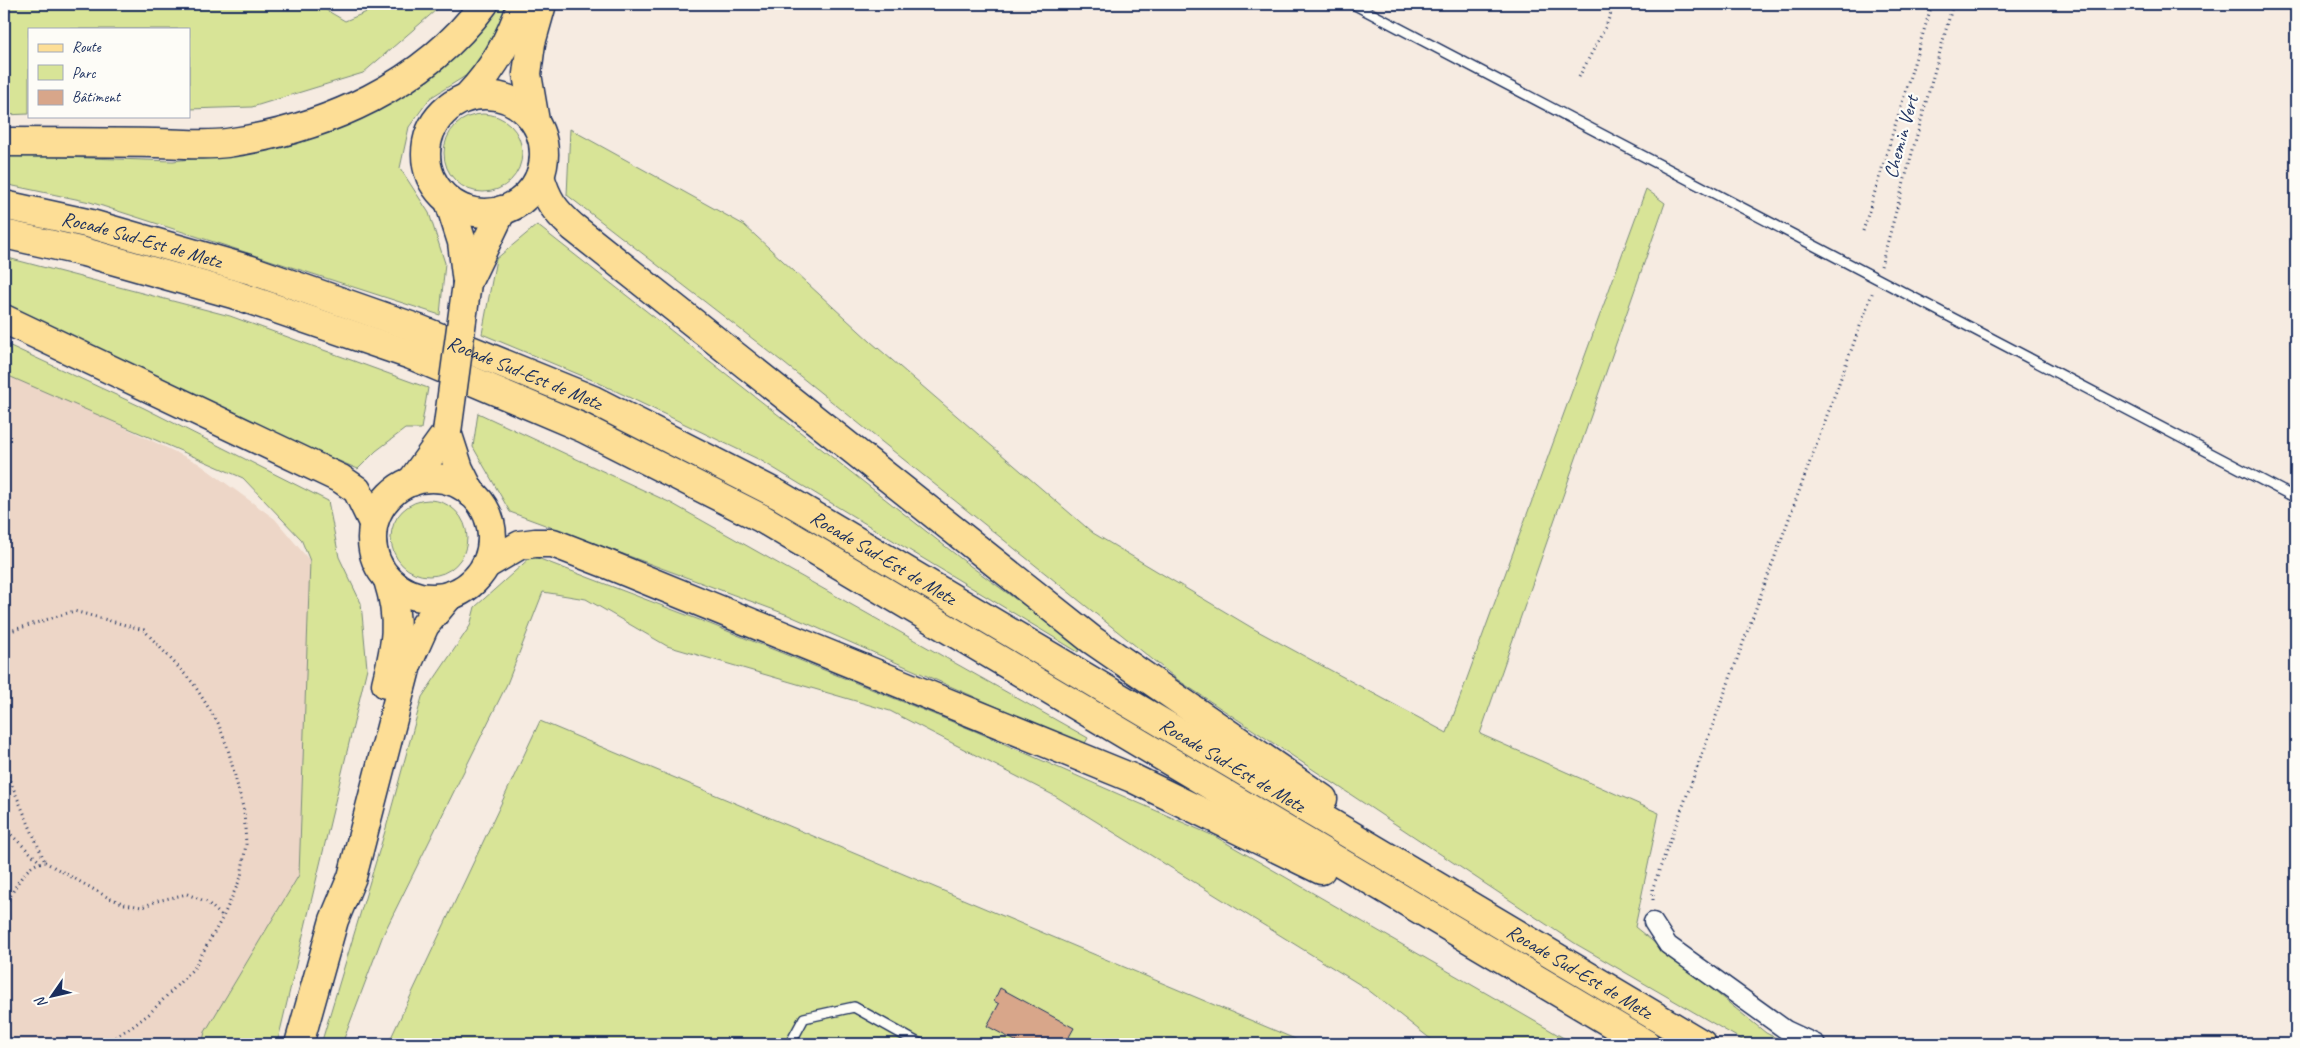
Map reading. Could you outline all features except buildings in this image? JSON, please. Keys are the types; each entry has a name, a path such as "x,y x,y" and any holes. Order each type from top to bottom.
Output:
{"main road":[{"path":"4,142 226,143 281,132 348,110 398,83 452,41 484,4"},
{"path":"522,4 512,35 484,79 468,96 443,111 434,122 428,136 426,164 438,191 449,201 475,212 489,213 512,206 529,194 540,176 544,162 544,148 541,134 535,121 527,74 531,43 542,4"},
{"path":"468,96 487,94 505,98 522,107 535,121"},
{"path":"540,176 546,195 556,212 573,227 1092,640 1521,937"},
{"path":"449,201 462,242 467,283 447,432 459,469 471,493 484,508 491,527 491,546 486,565"},
{"name":"Rocade Sud-Est de Metz","path":"4,205 91,224 251,270 419,329 593,400 779,495 1702,1044"},
{"path":"467,283 502,210"},
{"name":"Rocade Sud-Est de Metz","path":"4,234 84,252 233,294 411,355 582,428 761,518 1646,1044"},
{"path":"4,320 341,479 357,490 373,523"},
{"path":"410,482 447,432"},
{"path":"450,596 433,599 416,597 401,590 388,580 379,567 373,553 371,538 373,523 381,506 394,491 410,482 432,478 453,482 471,493"},
{"path":"299,1044 334,920 352,876 408,665 425,625 450,596 470,584 486,565 520,545 535,543 552,544 607,564 1132,778 1496,956"},
{"path":"334,920 340,870 396,635 394,600 388,580"}],"street":[{"path":"1653,922 1668,945 1786,1030 1816,1044"}],"lane":[{"path":"1353,4 1878,277 2296,498"},
{"path":"790,1044 804,1018 854,1007 920,1044"}],"path":[{"path":"1579,77 1606,26 1614,4"},
{"path":"1863,231 1932,4"},
{"name":"Chemin Vert","path":"1653,922 1653,887 1878,277 1953,4"},
{"path":"4,632 74,612 144,630 193,684 218,723 228,749 244,811 246,844 241,877 223,916 194,968 149,1014 132,1027 102,1044"},
{"path":"4,768 45,862"},
{"path":"4,828 40,862"},
{"path":"4,909 14,889 28,870 40,862 45,862 109,898 125,904 142,907 157,901 187,894 207,902 223,916"}],"shaded area":[{"path":"4,369 198,463 275,519 310,561 307,919 266,1044 4,1044"}],"green space":[{"path":"4,4 316,4 345,21 386,4 443,4 363,73 252,107 190,109 190,28 28,28 28,114 4,115"},
{"path":"495,4 509,4 507,12 475,70 430,98 409,127 400,168 429,213 445,263 440,315 90,202 4,184 4,155 173,161 242,153 317,134"},
{"path":"483,114 498,117 515,131 519,138 522,153 519,168 505,185 498,189 483,192 468,189 451,175 447,168 444,153 447,138 461,121 468,117"},
{"path":"570,129 744,225 871,342 1093,533 1254,629 1447,733 1646,189 1665,203 1480,734 1659,813 1635,927 1766,1033 1788,1044 1749,1044 1576,944 1178,680 780,360 567,195"},
{"path":"537,225 969,565 1081,647 1078,652 760,460 597,382 482,334 496,259"},
{"path":"4,257 230,316 428,388 421,429 405,429 376,451 358,469 261,428 4,307"},
{"path":"4,343 144,408 328,501 339,557 361,603 367,668 277,1044 202,1044 205,1032 299,875 310,561 301,539 243,478 4,374"},
{"path":"478,413 671,503 1088,738 1084,745 788,615 510,512 473,447"},
{"path":"437,500 450,506 461,517 467,530 465,553 450,570 437,576 421,576 408,570 393,553 391,530 397,517 414,502"},
{"path":"532,556 710,624 975,731 1216,837 1574,1044 1437,1044 1367,989 1055,796 890,711 667,646 586,599 543,592 507,684 383,935 342,1044 321,1044 386,828 422,697 470,626 475,607"},
{"path":"540,721 1307,1044 388,1044"}]}
